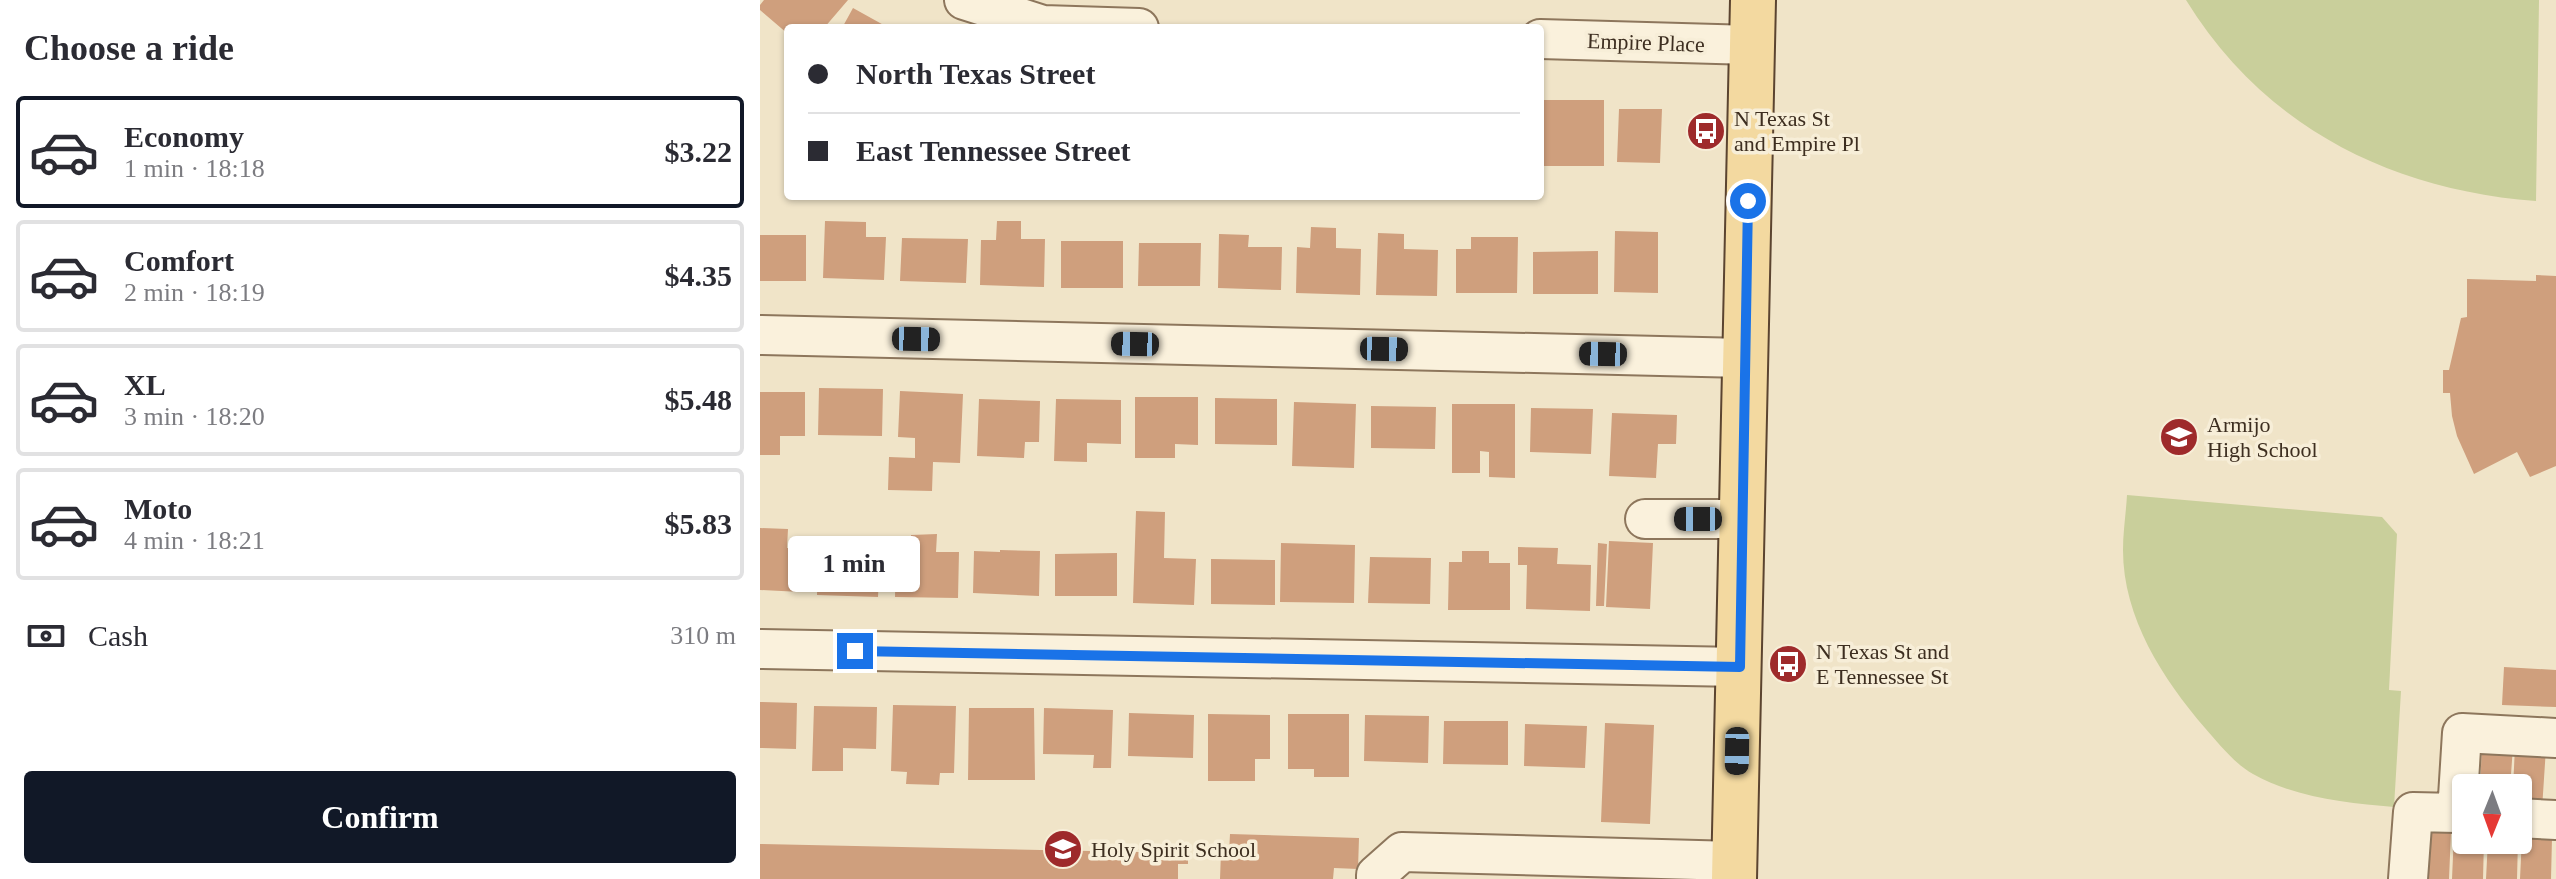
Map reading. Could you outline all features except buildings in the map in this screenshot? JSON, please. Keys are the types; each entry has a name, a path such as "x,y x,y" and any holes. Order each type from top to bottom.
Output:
{"main road":[{"path":"1734,870 1753,0"}],"street":[{"path":"964,0 1040,24"},
{"name":"Empire Place","path":"1544,39 1752,45"},
{"path":"760,335 1744,358"},
{"path":"1645,519 1742,519"},
{"path":"760,649 1740,667"},
{"path":"2462,774 2462,733 2556,738"},
{"path":"2408,879 2413,812 2452,814"},
{"path":"2532,819 2556,820"},
{"path":"1376,879 1376,875 1402,852 1658,859 1734,870"}],"green space":[{"path":"2186,0 2539,0 2536,201 2431,183 2382,166 2336,144 2293,117 2253,83 2217,45"},
{"path":"2127,495 2382,517 2397,534 2389,690 2401,691 2394,807 2322,798 2269,782 2240,765 2205,728 2174,689 2148,646 2130,600 2123,550"}],"place":[{"name":"N Texas St and Empire Pl","path":"1706,131"},
{"name":"Armijo High School","path":"2179,437"},
{"name":"N Texas St and E Tennessee St","path":"1788,664"},
{"name":"Holy Spirit School","path":"1063,849"}],"route":[{"path":"855,651 1740,667 1748,201"}]}
